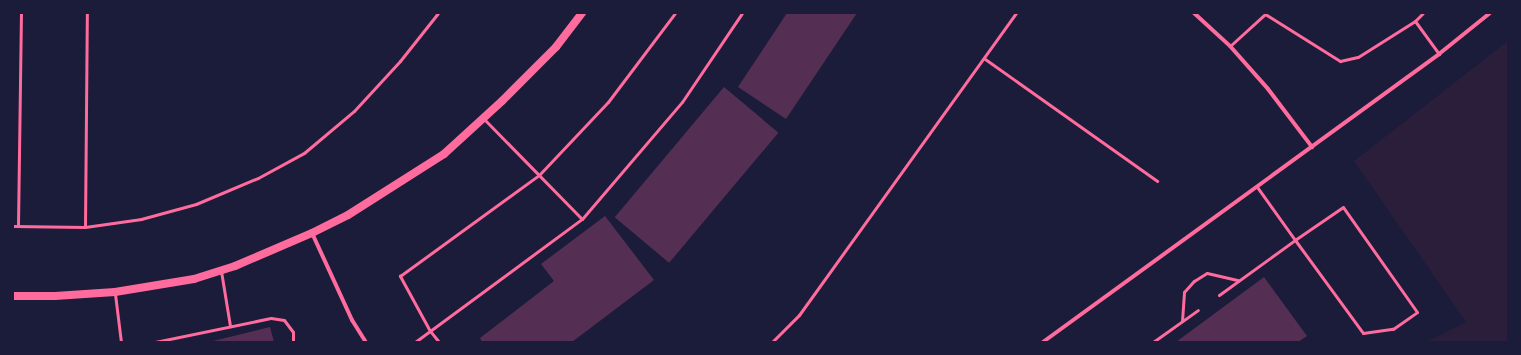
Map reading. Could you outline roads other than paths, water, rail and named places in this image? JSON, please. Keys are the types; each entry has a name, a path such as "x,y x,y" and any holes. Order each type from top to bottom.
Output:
{"main road":[{"path":"13,296 114,292 194,279 221,270 312,233 348,214 444,154 556,47 582,13"}],"street":[{"path":"1194,13 1230,46 1268,89 1312,147"},
{"path":"1043,342 1312,147 1438,54 1490,13"},
{"path":"312,233 352,320 366,342"}],"lane":[{"path":"18,226 21,13"},
{"path":"85,227 87,13"},
{"path":"13,226 85,227 141,220 196,204 258,178 304,153 354,111 400,61 438,13"},
{"path":"439,342 430,331 400,276 539,175 608,102 675,13"},
{"path":"415,342 582,219 682,102 742,13"},
{"path":"772,342 799,315 986,59 1016,13"},
{"path":"1230,46 1265,13 1340,61 1358,57 1415,21 1423,13"},
{"path":"1415,21 1438,54"},
{"path":"986,59 1157,181"},
{"path":"483,118 582,219"},
{"path":"1219,295 1295,240 1343,207 1417,312 1393,329 1363,333 1295,240 1257,187"},
{"path":"221,270 230,326"},
{"path":"1182,321 1184,292 1194,281 1207,273 1239,280"},
{"path":"114,292 121,342"},
{"path":"1153,342 1198,310"},
{"path":"155,342 271,318 284,320 293,332 293,342"}]}
